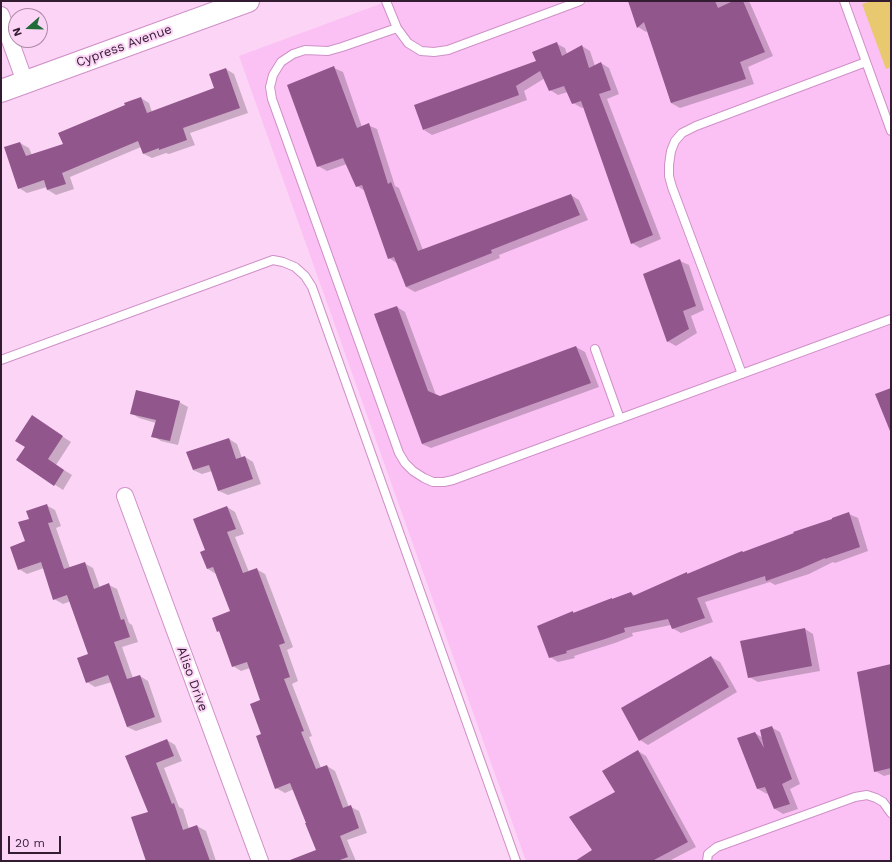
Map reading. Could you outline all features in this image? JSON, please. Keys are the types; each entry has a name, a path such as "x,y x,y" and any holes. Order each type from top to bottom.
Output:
{"street":[{"name":"Cypress Avenue","path":"1,91 248,1"},
{"path":"1,15 25,82"},
{"name":"Aliso Drive","path":"125,496 260,861"}],"lane":[{"path":"386,1 397,28 408,43 421,51 434,52 448,50 580,1"},
{"path":"844,1 891,131"},
{"path":"397,28 328,51 305,50 293,54 282,62 273,75 270,87 272,99 399,453 413,471 424,478 433,482 453,480 891,319"},
{"path":"742,374 672,188 669,176 671,151 675,141 682,133 696,126 866,62"},
{"path":"1,360 273,260 295,267 305,276 312,287 516,861"},
{"path":"595,348 620,419"},
{"path":"707,861 708,854 717,847 855,797 867,795 876,798 883,802 891,813"}],"shaded area":[{"path":"388,1 891,1 891,861 526,861 239,56"},
{"path":"872,1 891,1 891,67 886,69 862,4"}],"building":[{"path":"628,1 715,1 718,8 733,1 743,1 765,52 740,62 746,79 671,103 644,22 637,28"},
{"path":"557,42 562,56 582,45 589,68 601,62 611,90 599,94 653,235 631,244 581,101 572,104 564,86 549,91 540,71 516,86 519,95 423,130 414,105 536,61 532,52"},
{"path":"334,66 357,128 369,123 388,184 391,182 418,251 571,194 580,215 491,250 492,253 406,287 394,257 388,259 362,185 356,187 343,158 317,167 287,85"},
{"path":"226,68 240,108 183,128 187,140 143,154 138,141 62,173 66,184 47,190 44,180 18,189 4,147 20,142 26,156 63,144 58,133 125,105 124,103 141,97 147,113 214,88 209,74"},
{"path":"680,259 696,306 683,311 689,329 667,342 643,274"},
{"path":"397,306 428,391 440,396 576,346 591,383 422,444 374,314"},
{"path":"891,388 891,431 890,431 875,394"},
{"path":"136,390 180,401 170,441 151,437 156,420 130,414"},
{"path":"32,415 63,436 48,459 64,470 54,486 16,460 25,447 15,441"},
{"path":"229,438 236,459 245,456 253,479 218,491 209,465 193,470 186,452"},
{"path":"47,504 53,522 48,523 64,569 85,562 94,589 109,583 121,620 124,619 130,637 114,642 127,679 140,675 155,717 127,727 108,675 86,683 77,658 88,654 67,595 53,600 41,562 18,570 10,547 25,541 18,522 29,519 26,511"},
{"path":"227,506 236,529 227,532 243,573 257,568 285,643 279,645 290,677 284,679 304,731 301,732 316,769 327,765 343,808 351,805 359,828 340,836 348,857 337,861 290,861 316,850 290,783 275,789 256,736 261,734 250,704 260,700 247,662 232,667 219,631 217,632 212,618 230,611 213,567 207,569 200,552 205,550 193,519"},
{"path":"849,512 860,547 825,558 766,581 765,576 697,598 705,618 672,629 668,619 624,628 625,632 549,658 537,626 573,611 573,613 631,592 633,596 687,572 687,574 742,551 743,552"},
{"path":"805,628 812,666 748,678 740,641"},
{"path":"711,656 729,687 639,741 621,708"},
{"path":"891,664 891,768 874,772 857,672"},
{"path":"772,726 792,779 782,784 790,804 774,809 765,787 757,789 737,738 755,732 764,748 760,730"},
{"path":"167,739 174,756 156,763 172,804 174,803 183,830 197,825 210,861 146,861 131,817 148,812 125,756"},
{"path":"638,750 688,842 652,861 575,861 592,850 569,817 615,792 602,771"}]}
